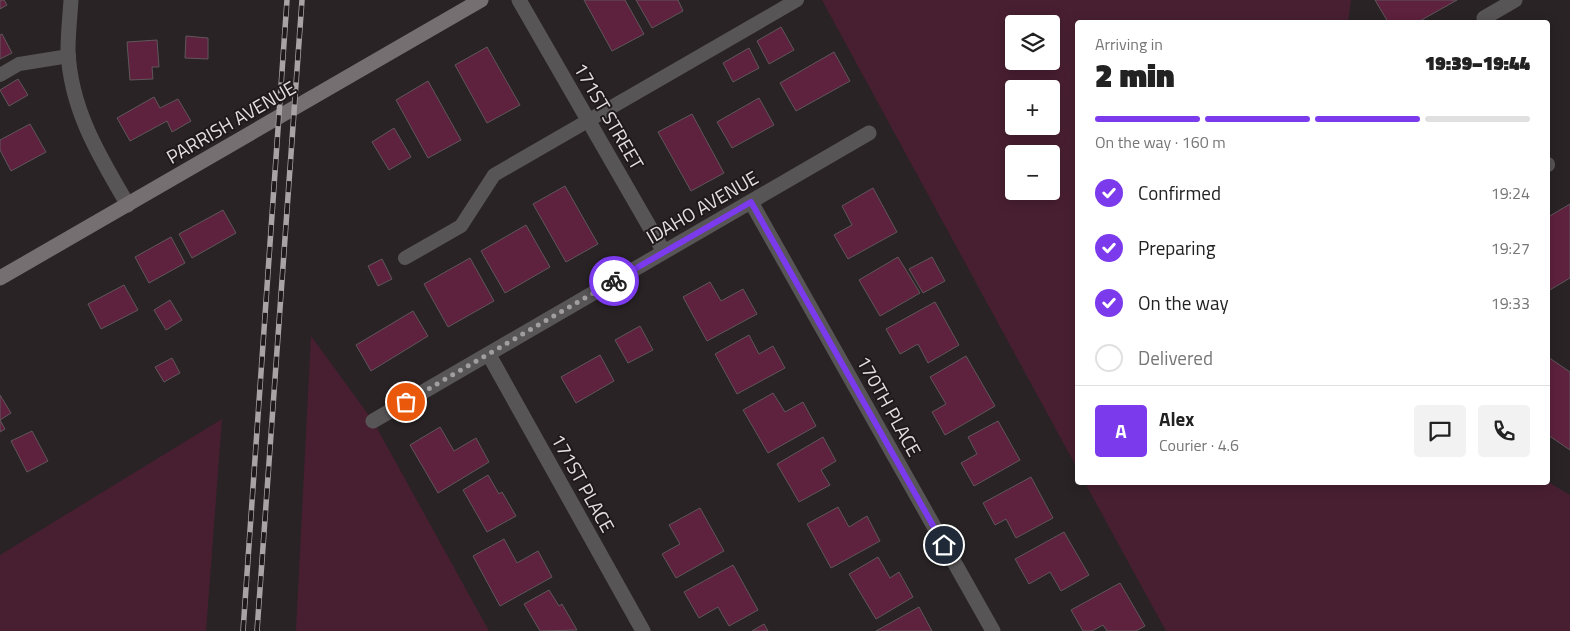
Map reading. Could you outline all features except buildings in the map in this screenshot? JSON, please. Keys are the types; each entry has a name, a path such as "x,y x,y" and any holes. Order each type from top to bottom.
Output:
{"street":[{"path":"71,0 69,56 74,93 82,120 94,146 128,205"},
{"name":"PARRISH AVENUE","path":"0,278 481,0"},
{"name":"171ST STREET","path":"519,0 664,252"},
{"path":"1483,20 1515,0"},
{"name":"IDAHO AVENUE","path":"373,421 869,133"},
{"name":"170TH PLACE","path":"751,202 993,631"},
{"name":"171ST PLACE","path":"489,355 643,631"}],"lane":[{"path":"405,258 461,226 494,175 797,0"},
{"path":"0,75 19,64 69,56"}],"shaded area":[{"path":"822,0 1351,0 1348,20 1075,20 1075,464"},
{"path":"311,336 373,421 489,631 296,631"},
{"path":"222,419 206,631 0,631 0,555"},
{"path":"1550,483 1570,495 1570,631 1166,631 1086,485 1550,485"}],"railway":[{"path":"243,631 287,0"},
{"path":"257,631 302,0"}],"way so far":[{"path":"406,402 614,281"}],"route":[{"path":"614,281 751,202 944,545"}]}
